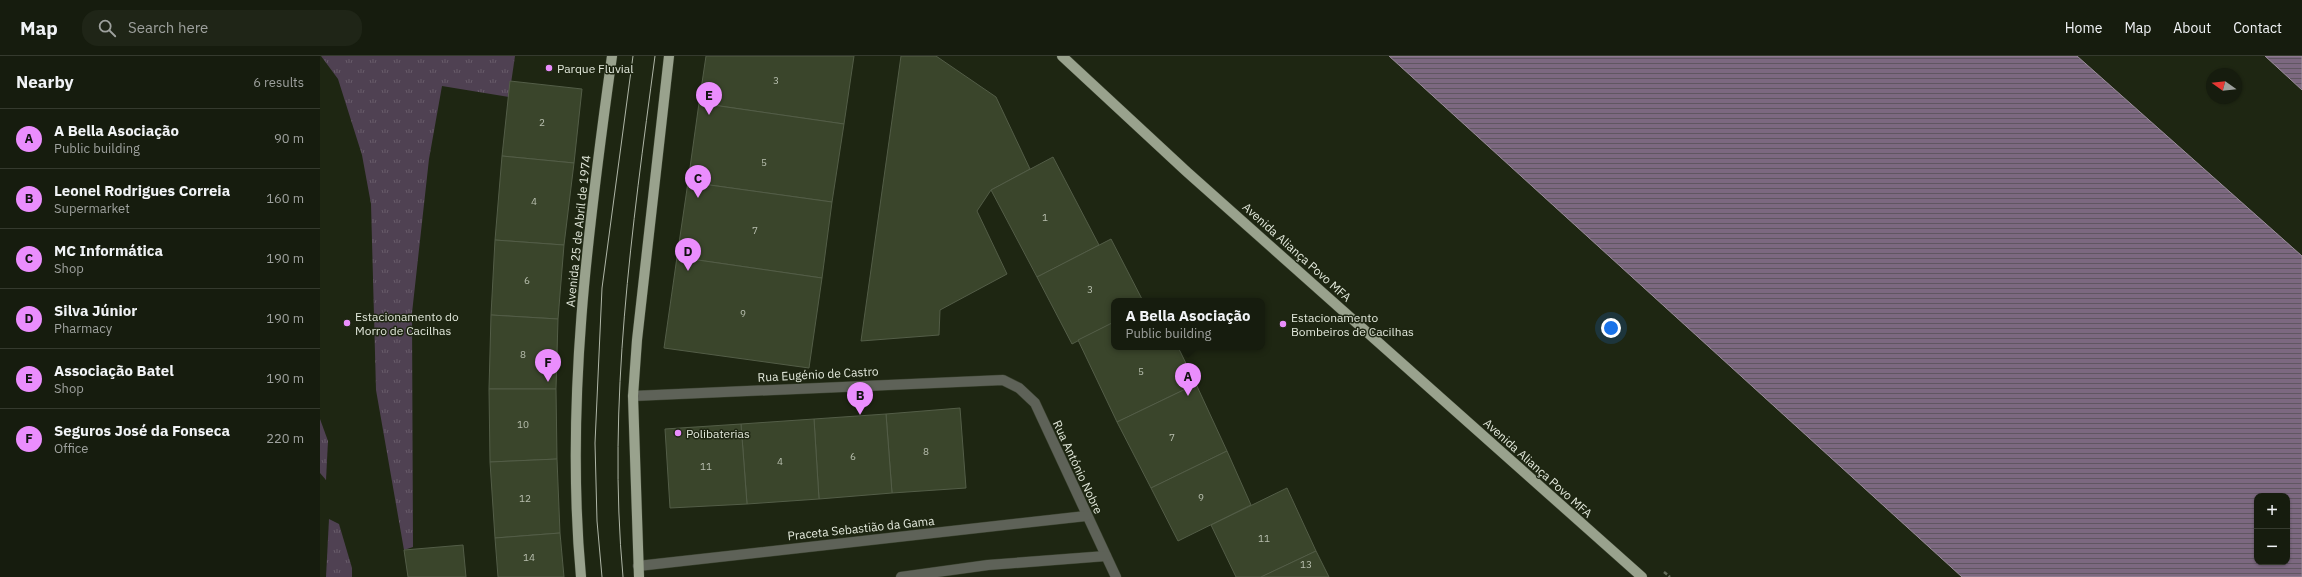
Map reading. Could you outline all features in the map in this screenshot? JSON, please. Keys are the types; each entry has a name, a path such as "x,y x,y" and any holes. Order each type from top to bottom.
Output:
{"main road":[{"name":"Avenida 25 de Abril de 1974","path":"581,577 575,452 584,277 612,56"},
{"path":"639,577 633,396 669,56"},
{"name":"Avenida Aliança Povo MFA","path":"1062,56 1187,172 1642,577"}],"street":[{"name":"Rua Eugénio de Castro","path":"633,396 1003,380"},
{"name":"Rua António Nobre","path":"1003,380 1019,388 1035,403 1086,516 1116,577"},
{"name":"Praceta Sebastião da Gama","path":"638,566 1086,516"},
{"path":"901,577 988,565 1106,556"}],"green space":[{"path":"321,56 515,56 509,97 442,86 429,159 412,313 413,547 404,550 376,390 371,204 362,155 338,79"},
{"path":"320,419 328,441 326,480 320,473"},
{"path":"329,519 339,524 352,568 352,577 326,577"}],"shaded area":[{"path":"1389,56 2077,56 2302,256 2302,577 1962,577"},
{"path":"2265,56 2302,56 2302,90"}],"building":[{"path":"706,56 854,56 844,124 699,103"},
{"path":"901,56 936,56 996,97 1030,169 991,190 977,211 1007,274 940,310 939,335 861,341"},
{"path":"510,81 582,89 574,163 502,156"},
{"path":"699,103 844,124 832,202 688,182"},
{"path":"502,156 574,163 564,245 495,240"},
{"path":"1053,157 1099,245 1037,277 991,190"},
{"path":"688,182 832,202 822,278 677,257"},
{"path":"1111,239 1141,298 1111,298 1111,324 1072,344 1037,277"},
{"path":"495,240 564,245 558,319 491,315"},
{"path":"677,257 822,278 809,368 664,348"},
{"path":"491,315 558,319 556,389 489,389"},
{"path":"1111,324 1111,350 1179,350 1196,384 1117,422 1078,340"},
{"path":"1196,384 1227,451 1151,488 1117,422"},
{"path":"489,389 556,389 557,459 490,462"},
{"path":"960,408 966,488 892,493 886,414"},
{"path":"886,414 892,493 819,499 814,419"},
{"path":"814,419 819,499 747,504 741,424"},
{"path":"741,424 747,504 670,508 665,429"},
{"path":"1227,451 1251,505 1178,541 1151,488"},
{"path":"557,459 560,533 495,538 490,462"},
{"path":"1287,488 1316,551 1261,577 1236,577 1211,525"},
{"path":"560,533 564,577 498,577 495,538"},
{"path":"463,545 466,577 408,577 404,550"},
{"path":"1316,551 1329,577 1261,577"}],"tram line":[{"path":"602,577 597,521 595,443 602,288 633,56"},
{"path":"623,577 619,512 618,447 620,381 624,316 638,186 655,56"}],"place":[{"name":"Parque Fluvial","path":"549,68"},
{"name":"Associação Batel","path":"709,115"},
{"name":"MC Informática","path":"698,198"},
{"name":"Silva Júnior","path":"688,271"},
{"name":"Estacionamento do Morro de Cacilhas","path":"347,323"},
{"name":"Estacionamento Bombeiros de Cacilhas","path":"1283,324"},
{"name":"Seguros José da Fonseca","path":"548,382"},
{"name":"A Bella Asociação","path":"1188,396"},
{"name":"Leonel Rodrigues Correia","path":"860,415"},
{"name":"Polibaterias","path":"678,433"}]}
